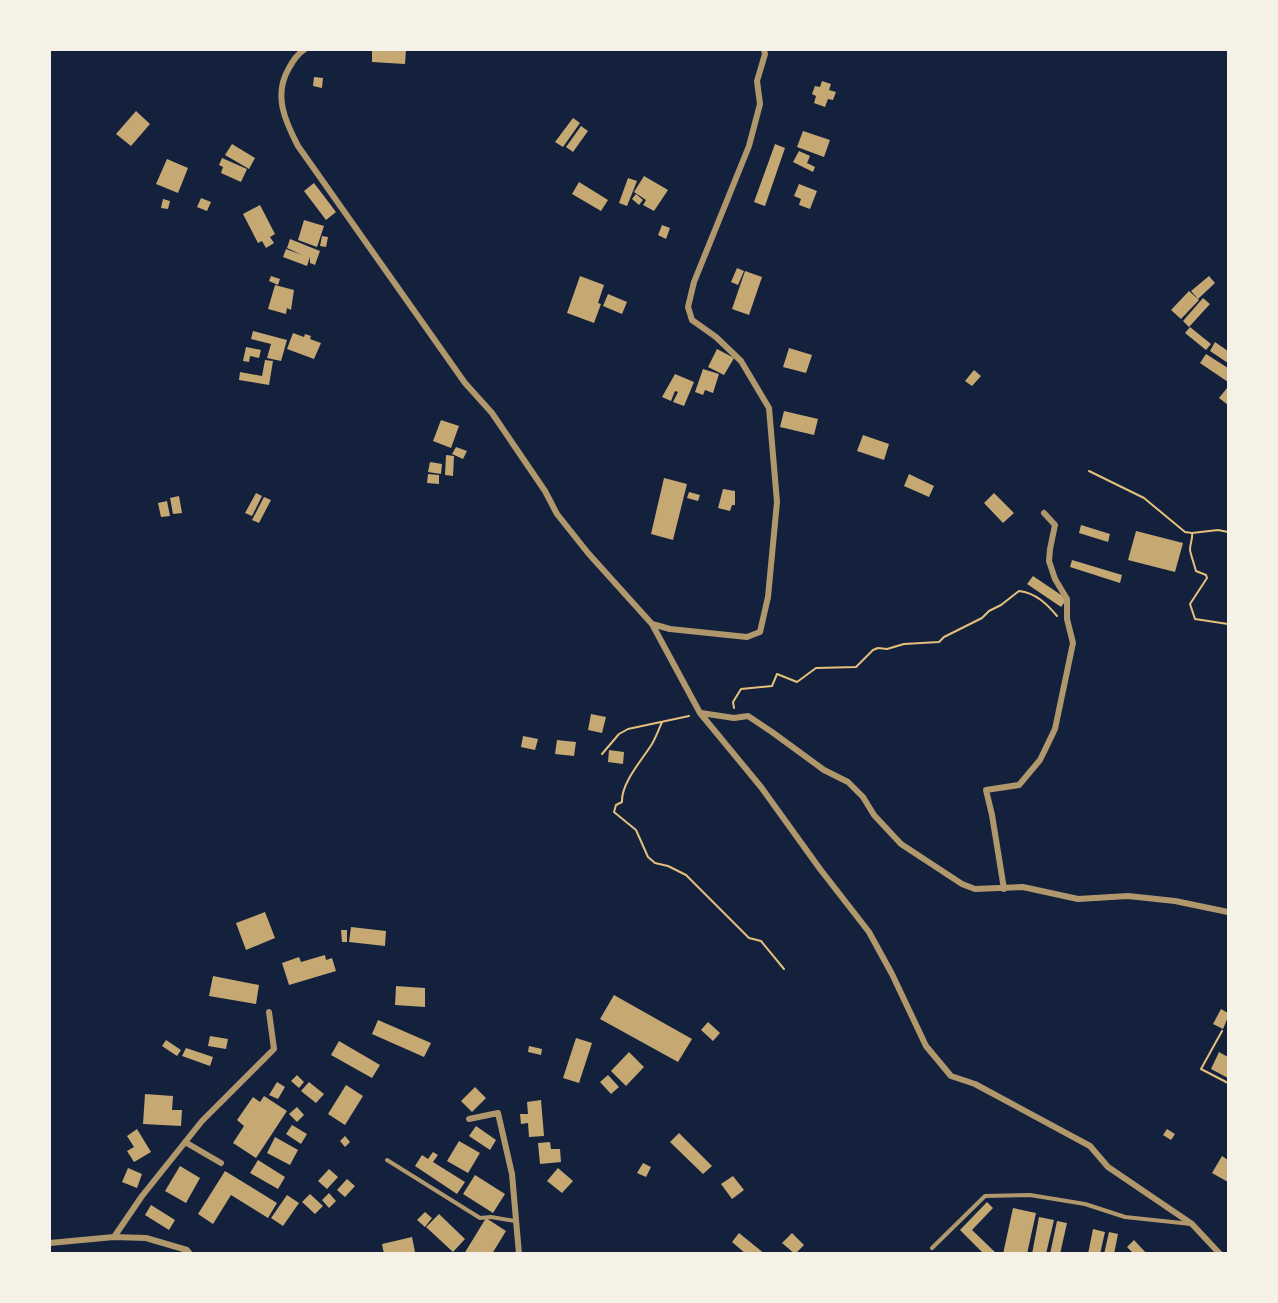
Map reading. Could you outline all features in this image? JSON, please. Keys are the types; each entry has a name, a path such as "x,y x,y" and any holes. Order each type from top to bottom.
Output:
{"street":[{"path":"652,624 670,629 747,637 760,632 765,613 777,502 769,408 741,361 716,337 692,320 688,307 694,282 749,146 760,104 757,81 765,54 764,50"},
{"path":"298,51 286,74 281,92 284,114 298,146 465,383 492,413 545,491 557,514 588,553 652,624 700,713 761,787 869,932 926,1046 951,1076 975,1084 1090,1146 1108,1167 1192,1224 1220,1254"},
{"path":"1004,889 986,790 1019,785 1040,760 1059,715 1073,643 1067,619 1068,599 1055,579 1049,561 1055,525 1044,513"},
{"path":"700,713 734,718 748,716 824,770 848,783 901,844 962,884 975,889 1023,887 1078,899 1128,896 1175,901 1228,912"},
{"path":"114,1237 142,1196 202,1121 274,1049 269,1012"},
{"path":"469,1119 498,1113 512,1174 519,1254"},
{"path":"185,1142 221,1163"},
{"path":"50,1243 114,1237 146,1238 187,1250 190,1254"}],"lane":[{"path":"387,1161 480,1218 491,1217 515,1221"},
{"path":"932,1248 985,1196 1030,1195 1085,1204 1125,1217 1192,1224"}],"path":[{"path":"1089,471 1144,498 1185,532 1218,530 1228,532"},
{"path":"1192,533 1190,549 1196,571 1206,575 1207,578 1190,604 1192,614 1195,619 1228,624"},
{"path":"734,718 733,702 741,689 772,686 777,674 797,682 816,668 856,667 878,648 888,649 904,644 939,642 944,637 982,618 1019,591 1028,592 1043,601 1058,617"},
{"path":"602,754 619,734 628,729 700,713"},
{"path":"662,722 652,744 627,784 622,795 622,802 616,805 614,812 636,830 648,856 656,863 686,875 749,938 761,941 784,969"},
{"path":"1222,1031 1201,1069 1228,1083"}],"building":[{"path":"372,50 406,50 405,64 372,62"},
{"path":"314,77 323,78 322,88 313,86"},
{"path":"822,81 831,84 829,90 836,92 833,100 828,99 825,107 814,103 816,96 812,94 815,86 820,87"},
{"path":"136,111 150,124 131,146 116,134"},
{"path":"573,118 580,123 563,147 555,142"},
{"path":"581,126 588,131 573,152 566,147"},
{"path":"803,131 830,140 824,157 797,147"},
{"path":"232,144 255,158 249,169 225,155"},
{"path":"775,144 785,148 765,206 754,202"},
{"path":"799,151 810,156 807,163 815,167 813,172 793,162"},
{"path":"222,158 247,169 241,182 221,173 223,167 219,165"},
{"path":"167,159 188,168 178,193 156,184"},
{"path":"644,176 668,190 654,211 643,205 646,200 634,192"},
{"path":"628,178 637,181 627,206 619,203"},
{"path":"579,182 608,200 601,211 572,194"},
{"path":"314,183 336,212 326,220 304,191"},
{"path":"799,184 817,191 810,209 799,205 801,199 794,196"},
{"path":"636,194 643,200 639,205 632,199"},
{"path":"201,198 211,202 207,211 197,207"},
{"path":"163,199 170,201 168,209 161,208"},
{"path":"260,205 275,234 270,237 274,243 266,248 262,241 258,243 243,214"},
{"path":"304,220 324,226 317,247 298,240"},
{"path":"662,225 670,228 666,239 658,235"},
{"path":"322,236 328,237 326,247 320,246"},
{"path":"290,239 320,251 315,265 310,263 310,257 307,266 283,257 286,249 302,255 287,248"},
{"path":"737,268 744,271 738,285 731,282"},
{"path":"745,271 762,277 749,315 732,309"},
{"path":"271,276 280,279 278,285 269,281"},
{"path":"580,276 604,285 598,303 601,304 594,323 567,313"},
{"path":"1209,276 1215,283 1198,299 1191,291"},
{"path":"275,285 294,290 291,310 287,308 286,314 268,309"},
{"path":"1189,291 1199,300 1181,319 1171,310"},
{"path":"608,294 627,302 622,314 603,306"},
{"path":"1203,298 1210,304 1189,327 1183,321"},
{"path":"1190,327 1211,344 1206,350 1185,333"},
{"path":"253,331 287,340 281,361 267,358 271,344 251,339"},
{"path":"293,333 304,337 305,334 311,336 310,339 321,343 314,359 287,349"},
{"path":"1215,342 1228,351 1228,363 1210,351"},
{"path":"246,347 261,350 259,358 250,356 249,362 243,361"},
{"path":"789,348 812,355 806,373 783,367"},
{"path":"717,349 734,358 724,375 708,367"},
{"path":"1206,354 1228,368 1228,382 1200,363"},
{"path":"265,360 273,361 269,385 239,380 240,372 262,376"},
{"path":"703,369 719,374 713,393 705,390 703,395 695,392"},
{"path":"974,370 981,376 972,386 965,381"},
{"path":"675,374 694,382 684,406 673,402 678,392 675,391 671,401 662,397"},
{"path":"1228,389 1228,405 1219,398"},
{"path":"784,411 818,419 814,435 780,427"},
{"path":"441,420 459,426 451,448 433,441"},
{"path":"863,435 889,444 884,460 857,451"},
{"path":"456,447 467,451 463,459 452,454"},
{"path":"446,455 454,456 453,476 445,475"},
{"path":"430,462 442,464 441,474 428,472"},
{"path":"428,474 439,475 439,484 427,483"},
{"path":"909,474 934,486 929,497 904,486"},
{"path":"664,478 687,484 673,540 651,534"},
{"path":"723,489 735,491 735,505 732,505 730,511 718,508"},
{"path":"689,492 700,495 698,501 687,498"},
{"path":"256,493 262,496 252,516 245,513"},
{"path":"994,493 1014,513 1003,523 984,503"},
{"path":"179,496 182,513 173,514 170,498"},
{"path":"264,497 271,500 259,523 252,520"},
{"path":"167,501 170,516 161,517 158,503"},
{"path":"1081,525 1110,534 1108,542 1079,533"},
{"path":"1136,531 1183,543 1175,572 1128,560"},
{"path":"1072,560 1122,575 1120,583 1070,567"},
{"path":"1033,576 1067,599 1061,607 1027,584"},
{"path":"591,714 606,717 602,733 588,730"},
{"path":"523,736 538,739 535,750 521,747"},
{"path":"557,740 576,742 574,756 555,754"},
{"path":"609,750 624,752 623,764 608,762"},
{"path":"265,912 275,938 246,950 236,923"},
{"path":"351,927 386,931 385,946 349,942"},
{"path":"341,930 347,930 347,942 342,942"},
{"path":"325,955 326,960 332,958 336,971 289,985 282,963 299,957 301,962"},
{"path":"213,976 259,985 256,1004 209,996"},
{"path":"396,986 425,988 425,1007 395,1005"},
{"path":"614,995 692,1039 678,1062 600,1019"},
{"path":"1221,1009 1228,1013 1223,1029 1213,1024"},
{"path":"378,1020 431,1043 424,1057 372,1034"},
{"path":"708,1022 720,1033 713,1041 701,1030"},
{"path":"210,1036 228,1039 226,1049 208,1046"},
{"path":"576,1038 592,1043 579,1083 563,1078"},
{"path":"166,1040 181,1050 177,1056 162,1046"},
{"path":"339,1041 380,1065 372,1078 331,1055"},
{"path":"529,1046 542,1049 541,1055 528,1052"},
{"path":"186,1048 213,1057 210,1066 182,1056"},
{"path":"629,1052 644,1067 626,1086 611,1071"},
{"path":"1219,1052 1228,1057 1228,1078 1211,1069"},
{"path":"297,1075 304,1082 299,1088 291,1081"},
{"path":"608,1075 619,1087 611,1094 600,1082"},
{"path":"277,1082 285,1087 278,1099 269,1095"},
{"path":"309,1082 324,1094 316,1103 301,1091"},
{"path":"346,1085 363,1096 345,1125 328,1114"},
{"path":"475,1087 486,1098 472,1112 461,1101"},
{"path":"145,1094 173,1096 172,1110 182,1110 181,1126 143,1124"},
{"path":"264,1096 287,1111 256,1158 233,1143 244,1126 237,1120 253,1097 260,1102"},
{"path":"541,1100 544,1136 529,1137 528,1123 521,1124 520,1114 528,1114 527,1102"},
{"path":"297,1107 304,1115 297,1122 289,1114"},
{"path":"292,1125 307,1134 301,1144 286,1134"},
{"path":"476,1126 496,1140 490,1150 469,1136"},
{"path":"137,1129 151,1152 134,1162 127,1151 134,1147 127,1136"},
{"path":"1167,1129 1175,1134 1171,1140 1163,1135"},
{"path":"679,1133 712,1166 703,1174 670,1142"},
{"path":"345,1136 350,1142 345,1147 340,1141"},
{"path":"275,1137 298,1150 290,1165 267,1153"},
{"path":"459,1141 480,1153 468,1173 447,1161"},
{"path":"550,1142 551,1149 560,1149 561,1162 540,1164 538,1143"},
{"path":"433,1152 438,1155 433,1162 465,1182 457,1194 415,1166 422,1155 428,1159"},
{"path":"1222,1156 1228,1160 1228,1182 1212,1173"},
{"path":"258,1160 285,1177 278,1189 250,1173"},
{"path":"643,1163 651,1167 646,1177 637,1173"},
{"path":"180,1166 200,1178 186,1203 165,1191"},
{"path":"128,1168 142,1174 137,1188 122,1182"},
{"path":"558,1168 573,1181 562,1193 547,1181"},
{"path":"329,1169 338,1177 327,1189 318,1181"},
{"path":"225,1171 277,1203 268,1218 231,1195 213,1224 198,1214"},
{"path":"475,1175 505,1194 493,1213 463,1194"},
{"path":"733,1176 744,1190 732,1199 721,1184"},
{"path":"347,1179 355,1186 345,1197 337,1190"},
{"path":"329,1193 336,1201 329,1208 322,1200"},
{"path":"310,1194 323,1206 315,1214 302,1202"},
{"path":"287,1195 299,1203 283,1226 271,1218"},
{"path":"987,1202 993,1208 972,1230 997,1254 984,1254 960,1230"},
{"path":"151,1205 175,1220 169,1230 145,1215"},
{"path":"1013,1208 1036,1213 1027,1254 1003,1254"},
{"path":"425,1212 432,1218 425,1227 417,1220"},
{"path":"439,1214 465,1239 453,1252 426,1227"},
{"path":"1039,1217 1054,1220 1046,1254 1032,1254"},
{"path":"486,1218 506,1231 492,1254 464,1254"},
{"path":"1057,1221 1067,1223 1060,1254 1050,1254"},
{"path":"1093,1229 1105,1232 1100,1254 1088,1254"},
{"path":"1109,1232 1118,1234 1114,1254 1104,1254"},
{"path":"739,1233 765,1254 746,1254 732,1242"},
{"path":"792,1233 804,1245 795,1254 782,1243"},
{"path":"412,1237 415,1252 384,1254 382,1244"},
{"path":"1134,1240 1147,1254 1134,1254 1127,1247"}]}
